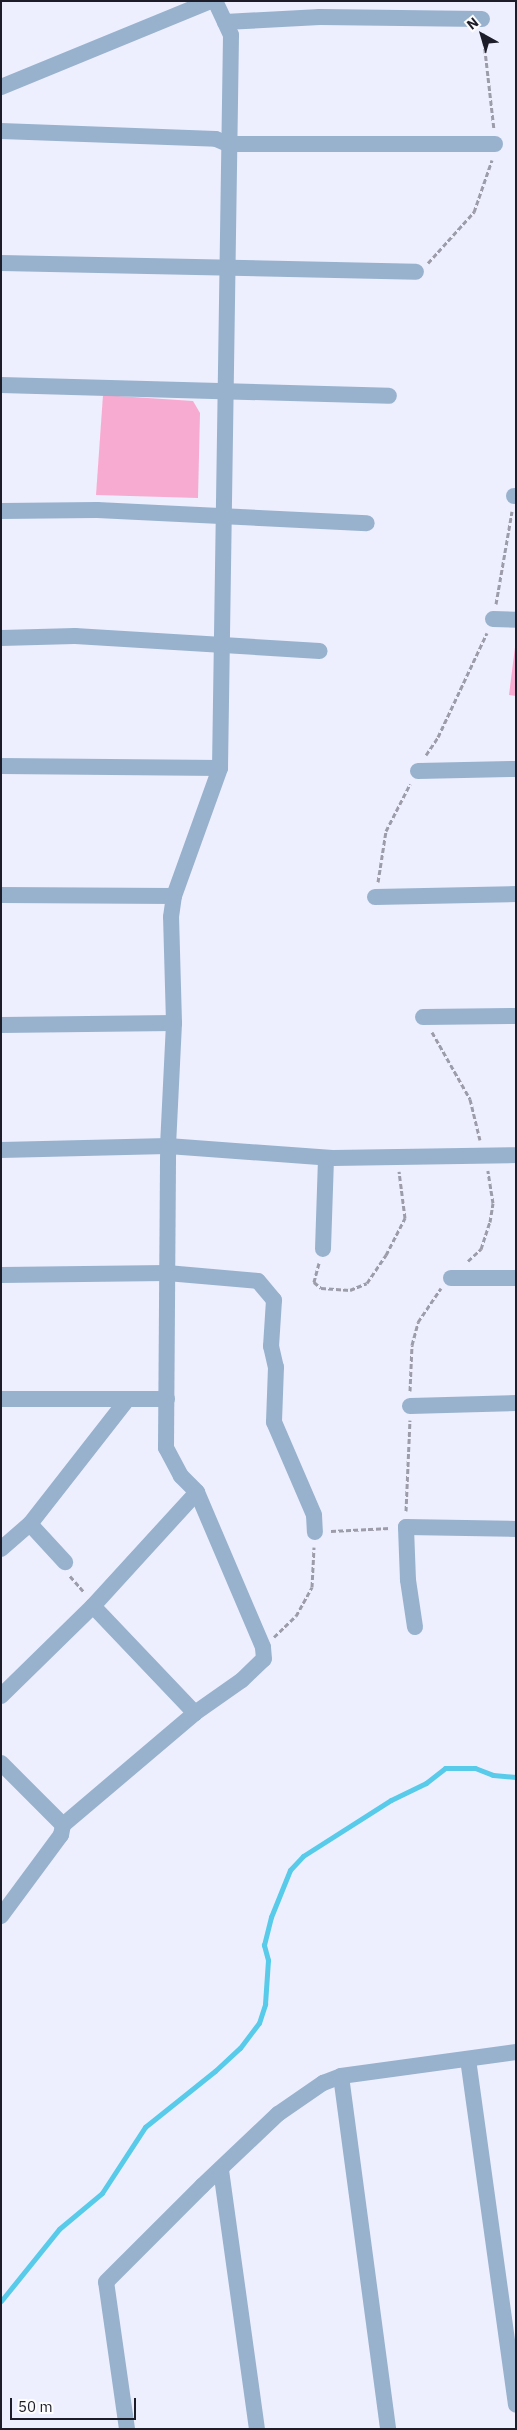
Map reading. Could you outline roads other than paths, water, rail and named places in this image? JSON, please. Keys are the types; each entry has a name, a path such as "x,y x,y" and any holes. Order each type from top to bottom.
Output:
{"street":[{"path":"1,87 213,1 231,35 220,643 220,768 174,896 171,917 174,1023 168,1146 166,1448 181,1476 197,1492 263,1647 264,1659 258,1666 195,1713 63,1826 61,1836 1,1916"},
{"path":"225,22 320,17 482,19"},
{"path":"1,131 216,139 228,144 495,144"},
{"path":"1,263 227,270 416,272"},
{"path":"1,385 389,396"},
{"path":"1,512 97,510 223,518 367,523"},
{"path":"493,619 516,620"},
{"path":"1,638 75,636 220,643 320,651"},
{"path":"1,766 220,768"},
{"path":"418,771 516,769"},
{"path":"375,897 516,894"},
{"path":"1,895 174,896"},
{"path":"423,1017 516,1016"},
{"path":"1,1024 174,1023"},
{"path":"1,1150 168,1146 326,1158 516,1155"},
{"path":"323,1249 326,1158"},
{"path":"1,1275 167,1273 258,1281 274,1300 271,1346 276,1367 274,1422 314,1515 315,1532"},
{"path":"451,1278 516,1278"},
{"path":"1,1399 167,1400"},
{"path":"1,1549 30,1524 127,1400"},
{"path":"410,1406 516,1403"},
{"path":"1,1696 93,1606 197,1492"},
{"path":"30,1524 65,1562"},
{"path":"415,1627 408,1580 406,1527 516,1529"},
{"path":"93,1606 195,1713"},
{"path":"1,1763 63,1826"},
{"path":"127,2429 106,2282 278,2114 323,2083 341,2076 516,2052"},
{"path":"468,2059 516,2405"},
{"path":"341,2076 388,2429"},
{"path":"221,2170 257,2429"}],"waterway":[{"path":"1,2301 59,2229 102,2193 145,2127 215,2071 240,2048 259,2023 265,2004 268,1960 264,1945 271,1917 290,1870 303,1856 391,1800 426,1783 445,1768 475,1768 493,1775 516,1777"}]}
